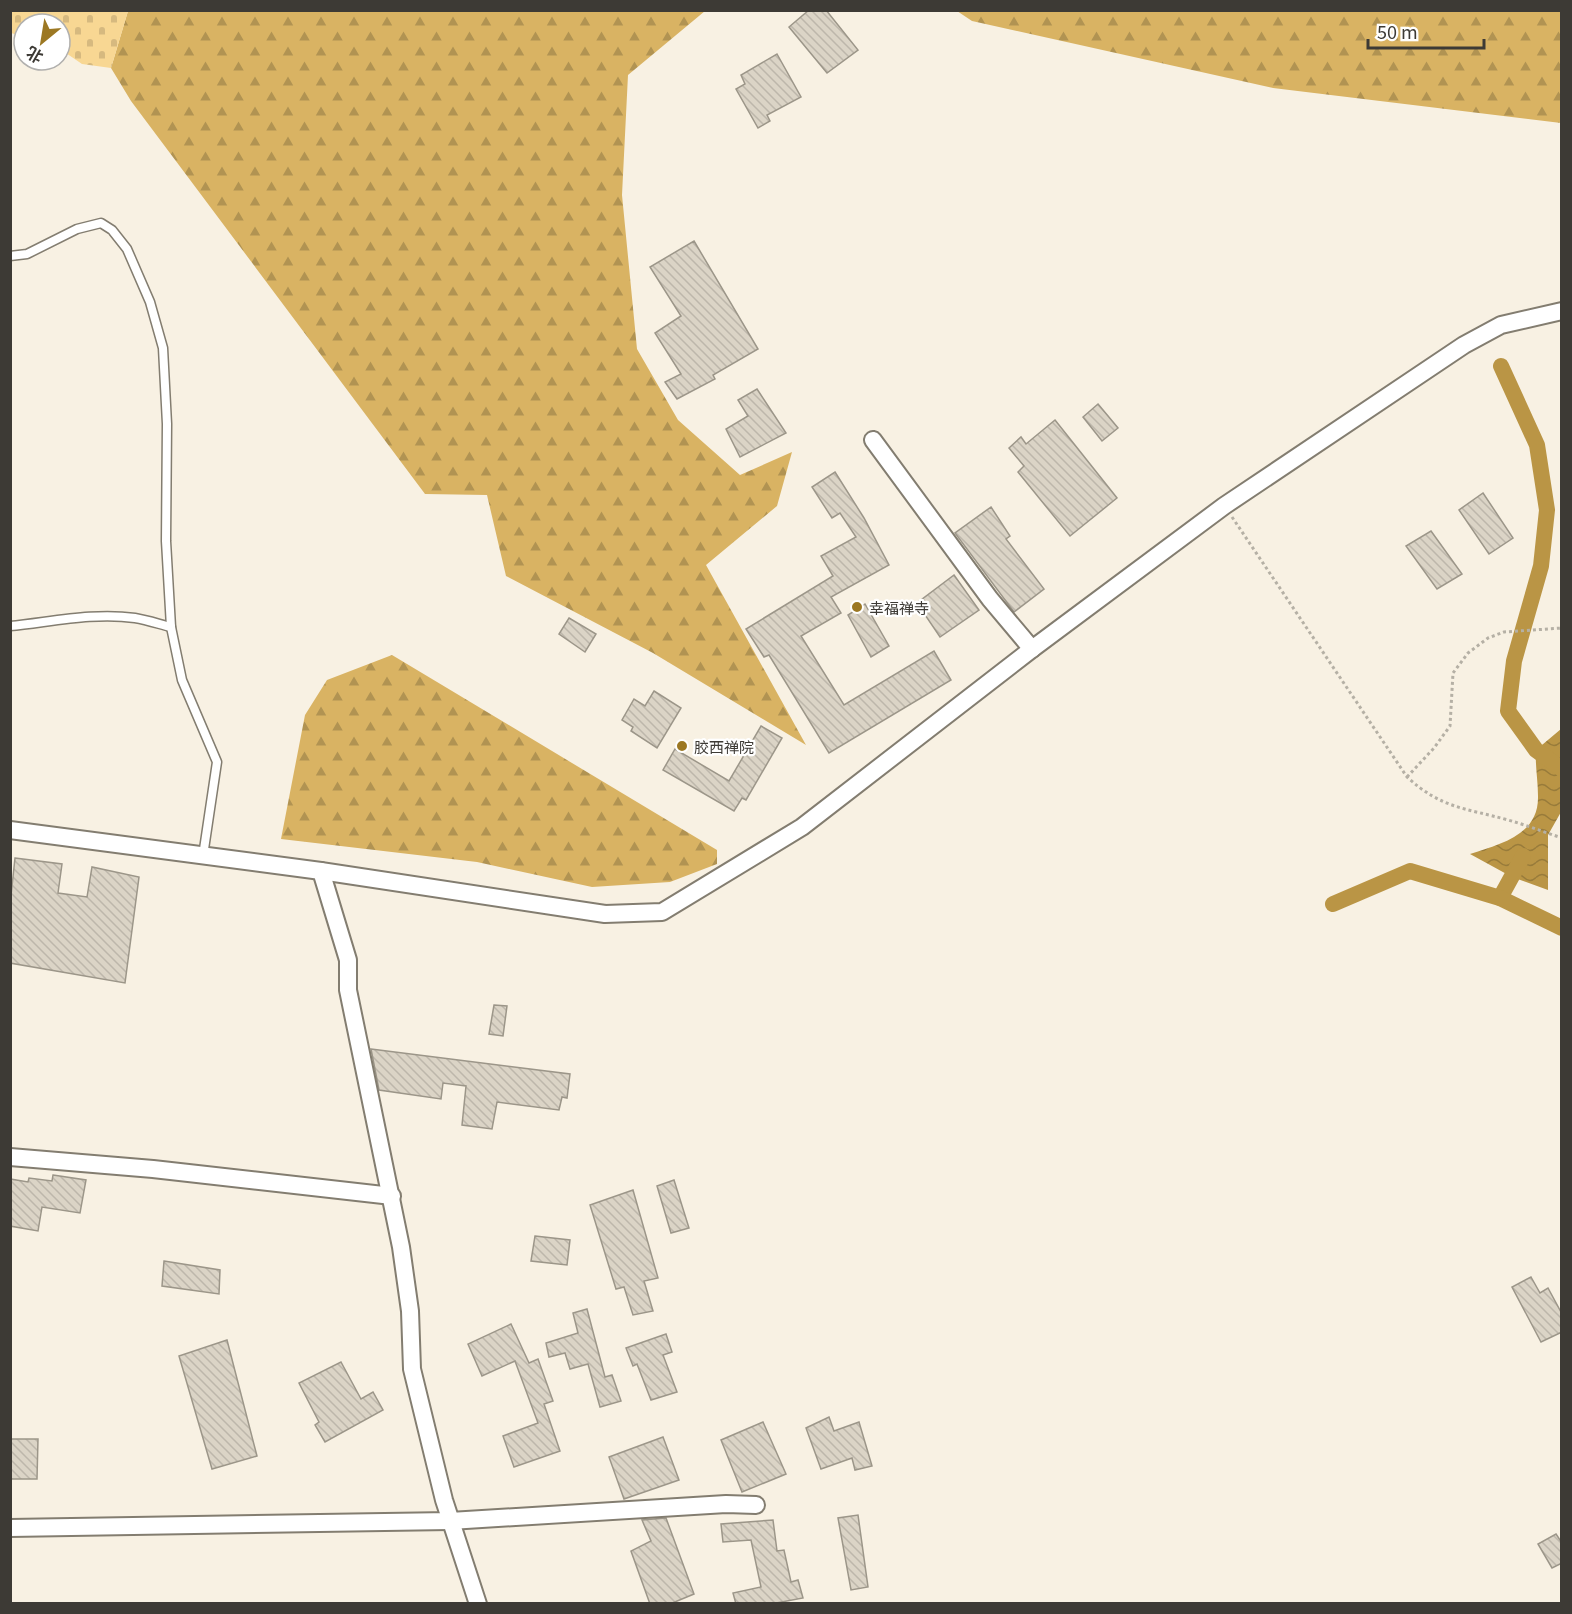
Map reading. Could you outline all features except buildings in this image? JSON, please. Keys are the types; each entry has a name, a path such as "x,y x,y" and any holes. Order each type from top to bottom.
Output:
{"street":[{"path":"10,830 321,871 605,914 662,912 802,826 1224,506 1464,345 1502,325 1562,311"},
{"path":"873,440 990,599 1032,650"},
{"path":"321,871 348,960 348,990 392,1196 410,1311 412,1369 444,1500 478,1604"},
{"path":"10,1157 153,1169 392,1196"},
{"path":"10,1528 450,1521 726,1504 756,1505"}],"lane":[{"path":"10,256 27,254 77,229 101,223 112,230 127,249 150,302 163,348 167,424 166,541 171,627 182,680 217,762 203,856"},
{"path":"10,626 54,620 105,617 135,618 171,627"}],"path":[{"path":"1224,506 1407,777 1422,791 1452,807 1509,820 1562,838"},
{"path":"1407,777 1434,748 1450,726 1454,673 1468,653 1488,638 1504,632 1562,628"}],"green space":[{"path":"11,10 128,11 111,68 82,64 72,57 72,12 12,12 11,33"},
{"path":"128,11 705,11 628,75 622,195 637,349 678,420 740,475 792,452 777,506 706,565 806,745 653,653 506,576 487,495 425,494 131,101 111,68"},
{"path":"957,11 1561,11 1561,123 1273,88 972,21"},
{"path":"392,655 717,850 717,864 670,882 592,887 477,862 281,839 305,715 327,680"}],"water":[{"path":"1561,729 1561,812 1548,835 1548,890 1512,877 1470,854 1505,842 1525,829 1532,821 1537,810 1538,796 1536,750"}],"waterway":[{"path":"1501,366 1537,445 1547,510 1541,566 1514,661 1508,711 1536,750 1562,769"},
{"path":"1500,898 1523,856"},
{"path":"1333,904 1410,871 1500,898 1562,928"}],"place":[{"name":"幸福禅寺","path":"857,607"},
{"name":"胶西禅院","path":"682,746"}]}
